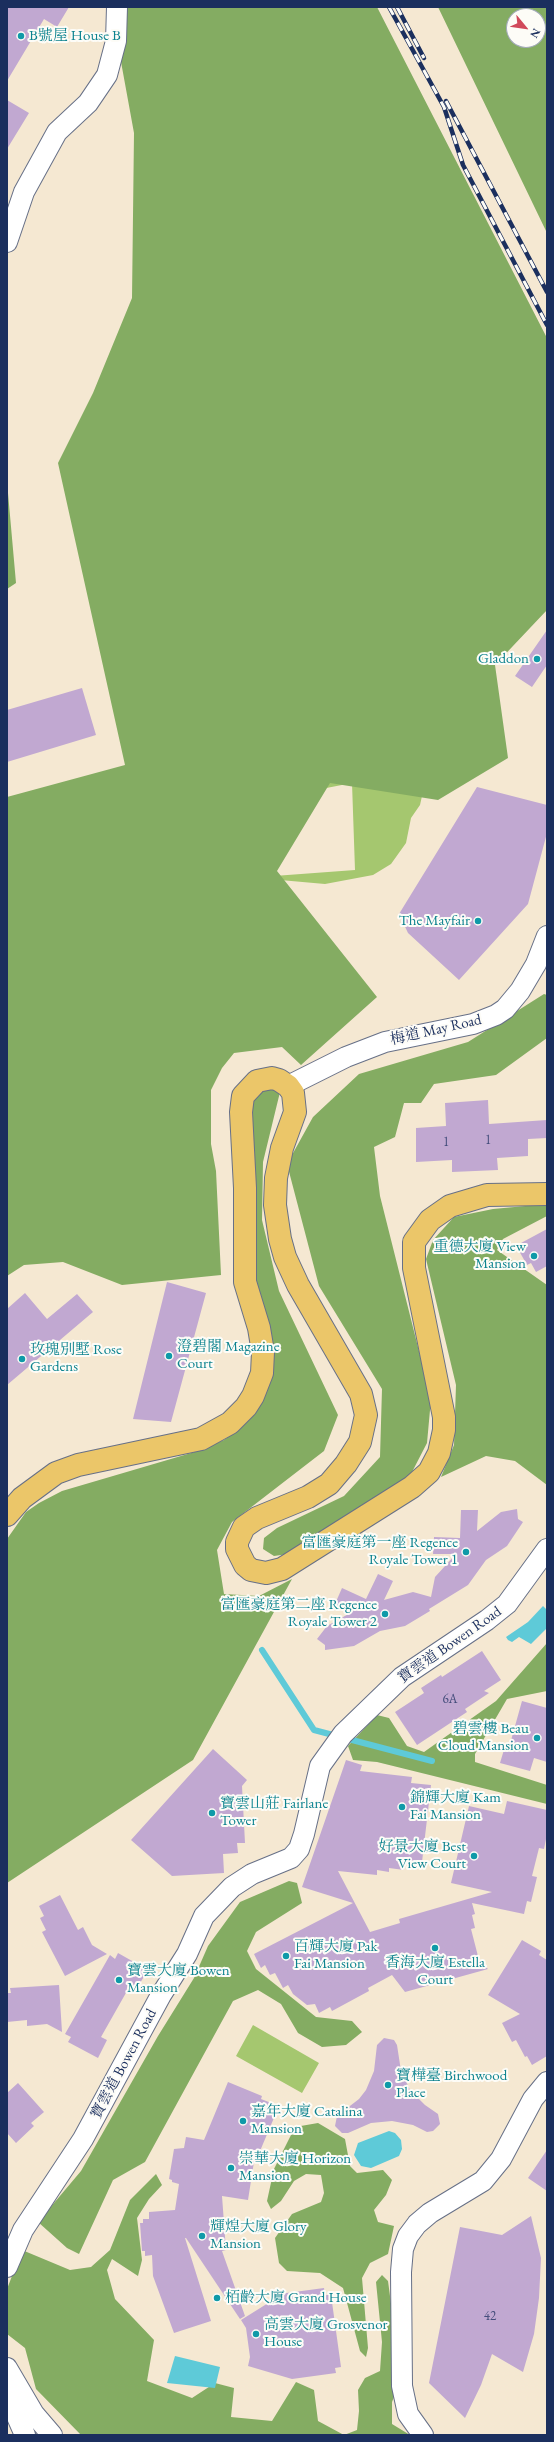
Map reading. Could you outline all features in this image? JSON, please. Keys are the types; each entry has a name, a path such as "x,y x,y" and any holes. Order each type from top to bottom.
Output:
{"main road":[{"path":"7,1515 22,1498 56,1473 78,1465 201,1439 230,1423 246,1407 254,1396 262,1373 263,1352 259,1328 245,1282 245,1188 241,1103 246,1090 258,1081 272,1078 288,1086 293,1093 295,1112 282,1148 276,1178 275,1205 280,1239 285,1257 298,1285 361,1394 365,1406 365,1426 354,1454 329,1484 308,1497 256,1518 244,1527 237,1542 237,1549 245,1565 251,1570 266,1573 288,1566 412,1488 429,1472 440,1453 444,1430 444,1418 414,1268 414,1242 430,1220 450,1206 487,1195 547,1194"}],"street":[{"path":"7,242 24,192 54,136 64,123 92,99 107,75 116,41 117,7"},
{"name":"梅道 May Road","path":"288,1086 346,1057 385,1042 473,1024 496,1015 512,1002 526,982 547,936"},
{"name":"寶雲道 Bowen Road","path":"7,2267 23,2230 83,2139 161,1994 187,1954 204,1916 232,1887 252,1874 291,1858 298,1849 304,1834 320,1766 338,1741 402,1677 487,1620 507,1604 547,1549"},
{"path":"423,2435 408,2414 402,2386 401,2272 403,2250 408,2236 417,2224 430,2213 483,2181 501,2159 533,2099 547,2082"},
{"path":"7,2368 34,2414 52,2435"},
{"path":"7,2394 25,2435"}],"green space":[{"path":"111,7 377,7 547,338 547,610 495,665 508,758 438,800 330,783 277,871 377,997 301,1065 282,1047 234,1053 222,1068 211,1090 211,1144 216,1171 221,1275 122,1285 63,1262 24,1265 7,1276 7,797 125,765 58,463 93,393 132,298 134,133"},
{"path":"438,7 547,7 547,233"},
{"path":"8,493 16,583 7,589 7,494"},
{"path":"335,769 422,796 420,805 411,818 406,843 391,864 373,875 325,884 280,880 274,876 355,870 352,783 311,791"},
{"path":"544,994 547,995 547,1038 496,1075 434,1084 421,1103 404,1103 395,1137 374,1147 380,1196 431,1399 427,1443 411,1474 360,1511 288,1554 274,1556 263,1549 264,1538 277,1528 344,1496 380,1457 382,1389 319,1286 287,1164 313,1117 359,1074 468,1042"},
{"path":"258,1082 280,1092 263,1162 262,1220 279,1291 338,1415 324,1451 232,1522 217,1550 224,1594 259,1596 292,1579 193,1760 7,1883 7,1539 26,1512 39,1503 62,1491 198,1451 224,1440 243,1426 259,1404 262,1314 254,1270 245,1106"},
{"path":"547,1204 547,1216 503,1239 497,1250 547,1285 547,1485 515,1461 486,1456 441,1477 454,1445 456,1385 426,1259 433,1240 454,1217 493,1209"},
{"path":"547,1643 547,1691 507,1699 475,1754 475,1762 547,1785 547,1804 377,1762 353,1760 348,1746 377,1715 389,1718 407,1746 424,1752 496,1701"},
{"path":"289,1881 297,1883 302,1903 256,1932 247,1951 256,1969 316,2017 352,2021 362,2032 346,2045 322,2047 298,2033 281,2004 258,1990 233,2001 145,2162 113,2180 79,2254 67,2248 38,2222 81,2171 158,2036 194,1978 208,1946 240,1902"},
{"path":"253,2025 319,2063 302,2093 236,2056"},
{"path":"318,2123 345,2139 350,2166 357,2173 383,2170 392,2180 386,2195 374,2210 378,2222 394,2226 388,2254 370,2263 362,2278 368,2348 366,2357 360,2351 343,2288 320,2273 287,2271 279,2263 275,2238 292,2214 321,2202 324,2193 321,2175 306,2174 294,2181 281,2201 271,2209 267,2201 274,2169 295,2127"},
{"path":"156,2174 162,2185 149,2199 137,2218 142,2260 138,2276 112,2259 107,2270 115,2299 154,2340 147,2381 192,2398 215,2383 234,2388 231,2417 272,2421 296,2382 314,2390 318,2421 344,2435 81,2435 36,2389 25,2348 7,2334 7,2289 22,2250 70,2270 91,2267 110,2250 130,2200"},
{"path":"382,2275 388,2281 401,2379 392,2402 392,2424 410,2435 344,2435 357,2430 359,2411 358,2390 365,2378 380,2371 382,2342 376,2282"}],"water":[{"path":"543,1606 547,1610 547,1628 531,1644 519,1637 512,1642 508,1640 506,1637 528,1622"},
{"path":"389,2131 395,2133 401,2140 402,2149 399,2156 371,2168 361,2166 354,2155 358,2143"},
{"path":"175,2356 220,2367 215,2388 167,2383"}],"building":[{"path":"7,7 69,7 57,27 44,19 7,81"},
{"path":"7,100 29,113 7,149"},
{"name":"Gladdon","path":"547,630 547,665 532,687 515,676"},
{"path":"82,688 96,735 7,762 7,710"},
{"path":"477,787 547,805 547,833 528,904 459,980 408,933 399,914"},
{"path":"488,1100 489,1124 547,1120 547,1138 528,1139 528,1156 497,1158 498,1170 452,1172 452,1160 416,1162 416,1128 446,1126 445,1103"},
{"name":"重德大廈 View Mansion","path":"547,1229 547,1266 536,1272 531,1263 527,1265 518,1249 523,1246 521,1243"},
{"name":"澄碧閣 Magazine Court","path":"167,1282 206,1293 171,1422 133,1419"},
{"name":"玫瑰別墅 Rose Gardens","path":"25,1293 47,1319 77,1294 93,1312 7,1385 7,1309"},
{"path":"517,1509 518,1519 523,1522 507,1546 486,1560 468,1585 429,1609 430,1611 405,1626 380,1631 354,1646 325,1650 325,1645 317,1639 327,1626 352,1612 335,1604 342,1588 366,1599 378,1574 393,1581 384,1600 413,1592 431,1597 435,1577 456,1554 433,1554 434,1537 460,1538 461,1510 478,1510 477,1531 501,1512"},
{"path":"482,1651 501,1680 484,1691 489,1693 465,1709 467,1712 417,1745 395,1712 424,1693 421,1688 441,1675 442,1677"},
{"name":"碧雲樓 Beau Cloud Mansion","path":"522,1701 547,1708 547,1762 534,1758 530,1771 500,1763 506,1743 510,1744"},
{"path":"213,1749 247,1780 242,1786 245,1843 237,1843 238,1853 223,1854 224,1873 172,1876 131,1840"},
{"path":"346,1760 362,1765 360,1771 412,1777 411,1783 431,1785 422,1862 405,1860 404,1870 389,1868 389,1872 377,1870 377,1875 338,1871 370,1932 400,1923 399,1919 492,1892 451,1883 469,1806 504,1814 507,1801 547,1810 547,1834 544,1849 539,1848 532,1876 537,1877 531,1902 527,1901 524,1914 472,1903 475,1914 472,1915 475,1928 471,1929 479,1960 488,1969 405,1992 392,1975 368,1988 369,1991 332,2011 330,2007 319,2013 315,2004 307,2005 293,1994 288,1985 283,1988 275,1973 270,1975 265,1965 261,1968 254,1954 353,1903 302,1887"},
{"path":"60,1895 78,1930 83,1927 92,1945 107,1954 65,1976 42,1932 46,1930 40,1918 44,1916 39,1906"},
{"path":"522,1940 541,1951 539,1955 547,1960 547,2056 532,2065 527,2056 525,2057 516,2040 512,2042 502,2023 520,2014 488,1995"},
{"path":"118,1953 148,1970 137,1988 131,1984 101,2037 107,2040 98,2058 68,2042 71,2037 65,2034 110,1955 115,1959"},
{"path":"59,1985 62,2032 47,2024 27,2026 27,2020 7,2022 7,1993 11,1993 10,1988"},
{"name":"寶樺臺 Birchwood Place","path":"384,2038 394,2040 397,2045 401,2071 410,2090 425,2105 438,2114 440,2124 433,2131 427,2132 413,2125 392,2121 371,2123 348,2133 342,2133 335,2126 337,2116 359,2099 366,2090 374,2071 377,2045"},
{"path":"228,2082 262,2096 261,2099 279,2106 260,2151 256,2149 248,2200 222,2196 226,2250 222,2251 245,2316 240,2319 185,2238 211,2321 174,2333 153,2276 152,2255 145,2256 145,2251 142,2251 140,2223 143,2223 143,2219 149,2219 149,2212 175,2210 179,2184 172,2182 172,2180 169,2179 174,2149 184,2148 186,2137 204,2140"},
{"path":"18,2083 44,2112 31,2123 34,2126 16,2143 7,2133 7,2093"},
{"path":"547,2150 547,2191 528,2178"},
{"path":"531,2216 541,2258 539,2298 534,2334 523,2372 492,2354 481,2385 465,2418 429,2383 460,2227 502,2235"},
{"name":"高雲大廈 Grosvenor House","path":"324,2288 325,2295 331,2295 341,2367 335,2368 336,2373 292,2379 248,2366 250,2357 246,2328 241,2320 273,2300 272,2295"}],"waterway":[{"path":"262,1650 314,1730 432,1761"}],"railway":[{"path":"389,7 444,107 463,165 547,325"},
{"path":"397,7 424,58"},
{"path":"446,101 547,292"}],"place":[{"name":"B號屋 House B","path":"21,36"},
{"name":"Gladdon","path":"537,659"},
{"name":"The Mayfair","path":"478,921"},
{"name":"重德大廈 View Mansion","path":"534,1256"},
{"name":"澄碧閣 Magazine Court","path":"169,1356"},
{"name":"玫瑰別墅 Rose Gardens","path":"22,1359"},
{"name":"富匯豪庭第一座 Regence Royale Tower 1","path":"466,1552"},
{"name":"富匯豪庭第二座 Regence Royale Tower 2","path":"385,1614"},
{"name":"碧雲樓 Beau Cloud Mansion","path":"537,1738"},
{"name":"錦輝大廈 Kam Fai Mansion","path":"402,1807"},
{"name":"寶雲山莊 Fairlane Tower","path":"212,1813"},
{"name":"好景大廈 Best View Court","path":"474,1856"},
{"name":"香海大廈 Estella Court","path":"435,1948"},
{"name":"百輝大廈 Pak Fai Mansion","path":"286,1956"},
{"name":"寶雲大廈 Bowen Mansion","path":"119,1980"},
{"name":"寶樺臺 Birchwood Place","path":"388,2085"},
{"name":"嘉年大廈 Catalina Mansion","path":"243,2121"},
{"name":"崇華大廈 Horizon Mansion","path":"231,2168"},
{"name":"輝煌大廈 Glory Mansion","path":"202,2236"},
{"name":"栢齡大廈 Grand House","path":"217,2298"},
{"name":"高雲大廈 Grosvenor House","path":"256,2334"}]}
